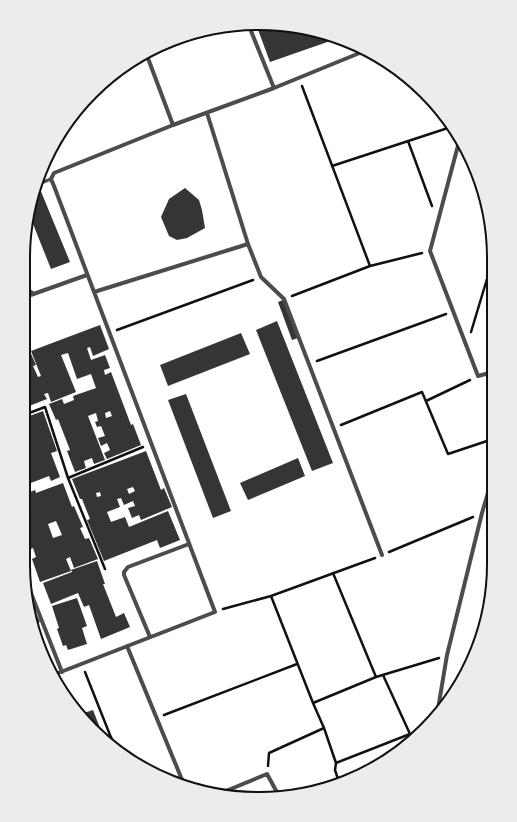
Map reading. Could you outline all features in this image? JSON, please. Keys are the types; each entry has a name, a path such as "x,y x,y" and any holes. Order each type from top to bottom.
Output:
{"street":[{"path":"251,30 274,88"},
{"path":"58,673 215,612 51,179 54,173 61,169 173,125 207,114 274,88 359,53"},
{"path":"148,59 173,125"},
{"path":"207,114 248,244 261,277 284,299 382,555"},
{"path":"458,147 430,251 478,376 487,374"},
{"path":"94,292 248,244"},
{"path":"30,295 87,275"},
{"path":"439,705 447,655 487,496"},
{"path":"150,637 124,572 128,567 189,544"},
{"path":"32,597 62,672"},
{"path":"126,646 182,779"},
{"path":"228,790 267,774 277,792"}],"lane":[{"path":"43,183 51,179"}],"path":[{"path":"299,78 370,266"},
{"path":"332,166 446,129"},
{"path":"408,141 438,221"},
{"path":"284,299 370,266 430,251"},
{"path":"109,333 261,277"},
{"path":"466,346 487,282"},
{"path":"309,364 454,311"},
{"path":"426,401 478,376"},
{"path":"334,428 422,392 448,454 487,440"},
{"path":"30,413 45,407 68,478 105,569"},
{"path":"68,478 151,444"},
{"path":"215,612 271,596 382,555 482,513"},
{"path":"332,573 376,678"},
{"path":"271,596 297,664 324,728 336,763 335,770 338,778"},
{"path":"313,703 383,675 447,655"},
{"path":"82,664 112,739"},
{"path":"156,718 297,664"},
{"path":"336,763 410,734 383,675"},
{"path":"267,774 269,753 324,728"}],"building":[{"path":"258,30 273,30 303,34 329,41 270,62"},
{"path":"185,188 199,200 205,228 187,238 177,240 169,236 161,217 169,199"},
{"path":"41,190 70,262 51,269 33,223"},
{"path":"283,300 298,338 292,340 278,302"},
{"path":"277,321 333,463 312,471 256,330"},
{"path":"100,325 109,349 93,356 90,347 87,348 91,360 105,355 110,368 104,370 105,375 111,372 131,425 133,424 141,445 107,459 104,453 110,450 107,443 101,446 98,438 105,436 101,426 97,427 95,422 98,421 96,413 88,416 105,460 94,464 92,458 84,461 86,468 75,472 67,451 70,450 58,419 56,420 49,404 62,399 64,404 74,400 73,396 96,388 91,374 77,379 68,353 61,355 76,392 51,402 48,393 44,394 47,399 30,406 30,352 36,365 33,366 38,377 41,376 31,351","holes":["110,411 112,416 106,418 105,413"]},
{"path":"241,333 250,354 168,386 160,365"},
{"path":"186,394 231,511 213,518 168,400"},
{"path":"43,411 57,451 51,453 60,477 51,481 49,476 30,483 30,416"},
{"path":"146,451 161,490 164,488 172,507 141,520 139,515 132,518 128,508 135,506 133,501 124,505 121,498 117,499 120,507 107,512 111,522 125,517 129,527 168,511 180,540 160,548 157,540 104,561 87,520 90,519 72,479","holes":["133,487 135,491 129,494 127,489","100,492 101,496 97,497 96,493"]},
{"path":"298,458 305,476 248,500 240,483"},
{"path":"63,483 72,507 74,506 83,527 80,528 85,539 89,538 98,559 74,568 70,557 66,559 71,571 40,582 32,559 36,557 33,548 30,549 30,492 35,490 36,493","holes":["56,521 62,535 53,538 48,524"]},
{"path":"97,561 105,584 103,584 116,617 124,613 130,627 101,639 89,605 84,607 78,593 51,604 43,583 72,572 71,570"},
{"path":"77,598 87,626 82,628 87,644 68,650 66,645 63,646 57,629 59,628 52,606"},
{"path":"35,610 40,622 38,623"},
{"path":"93,710 100,728 97,725 86,712"}]}
